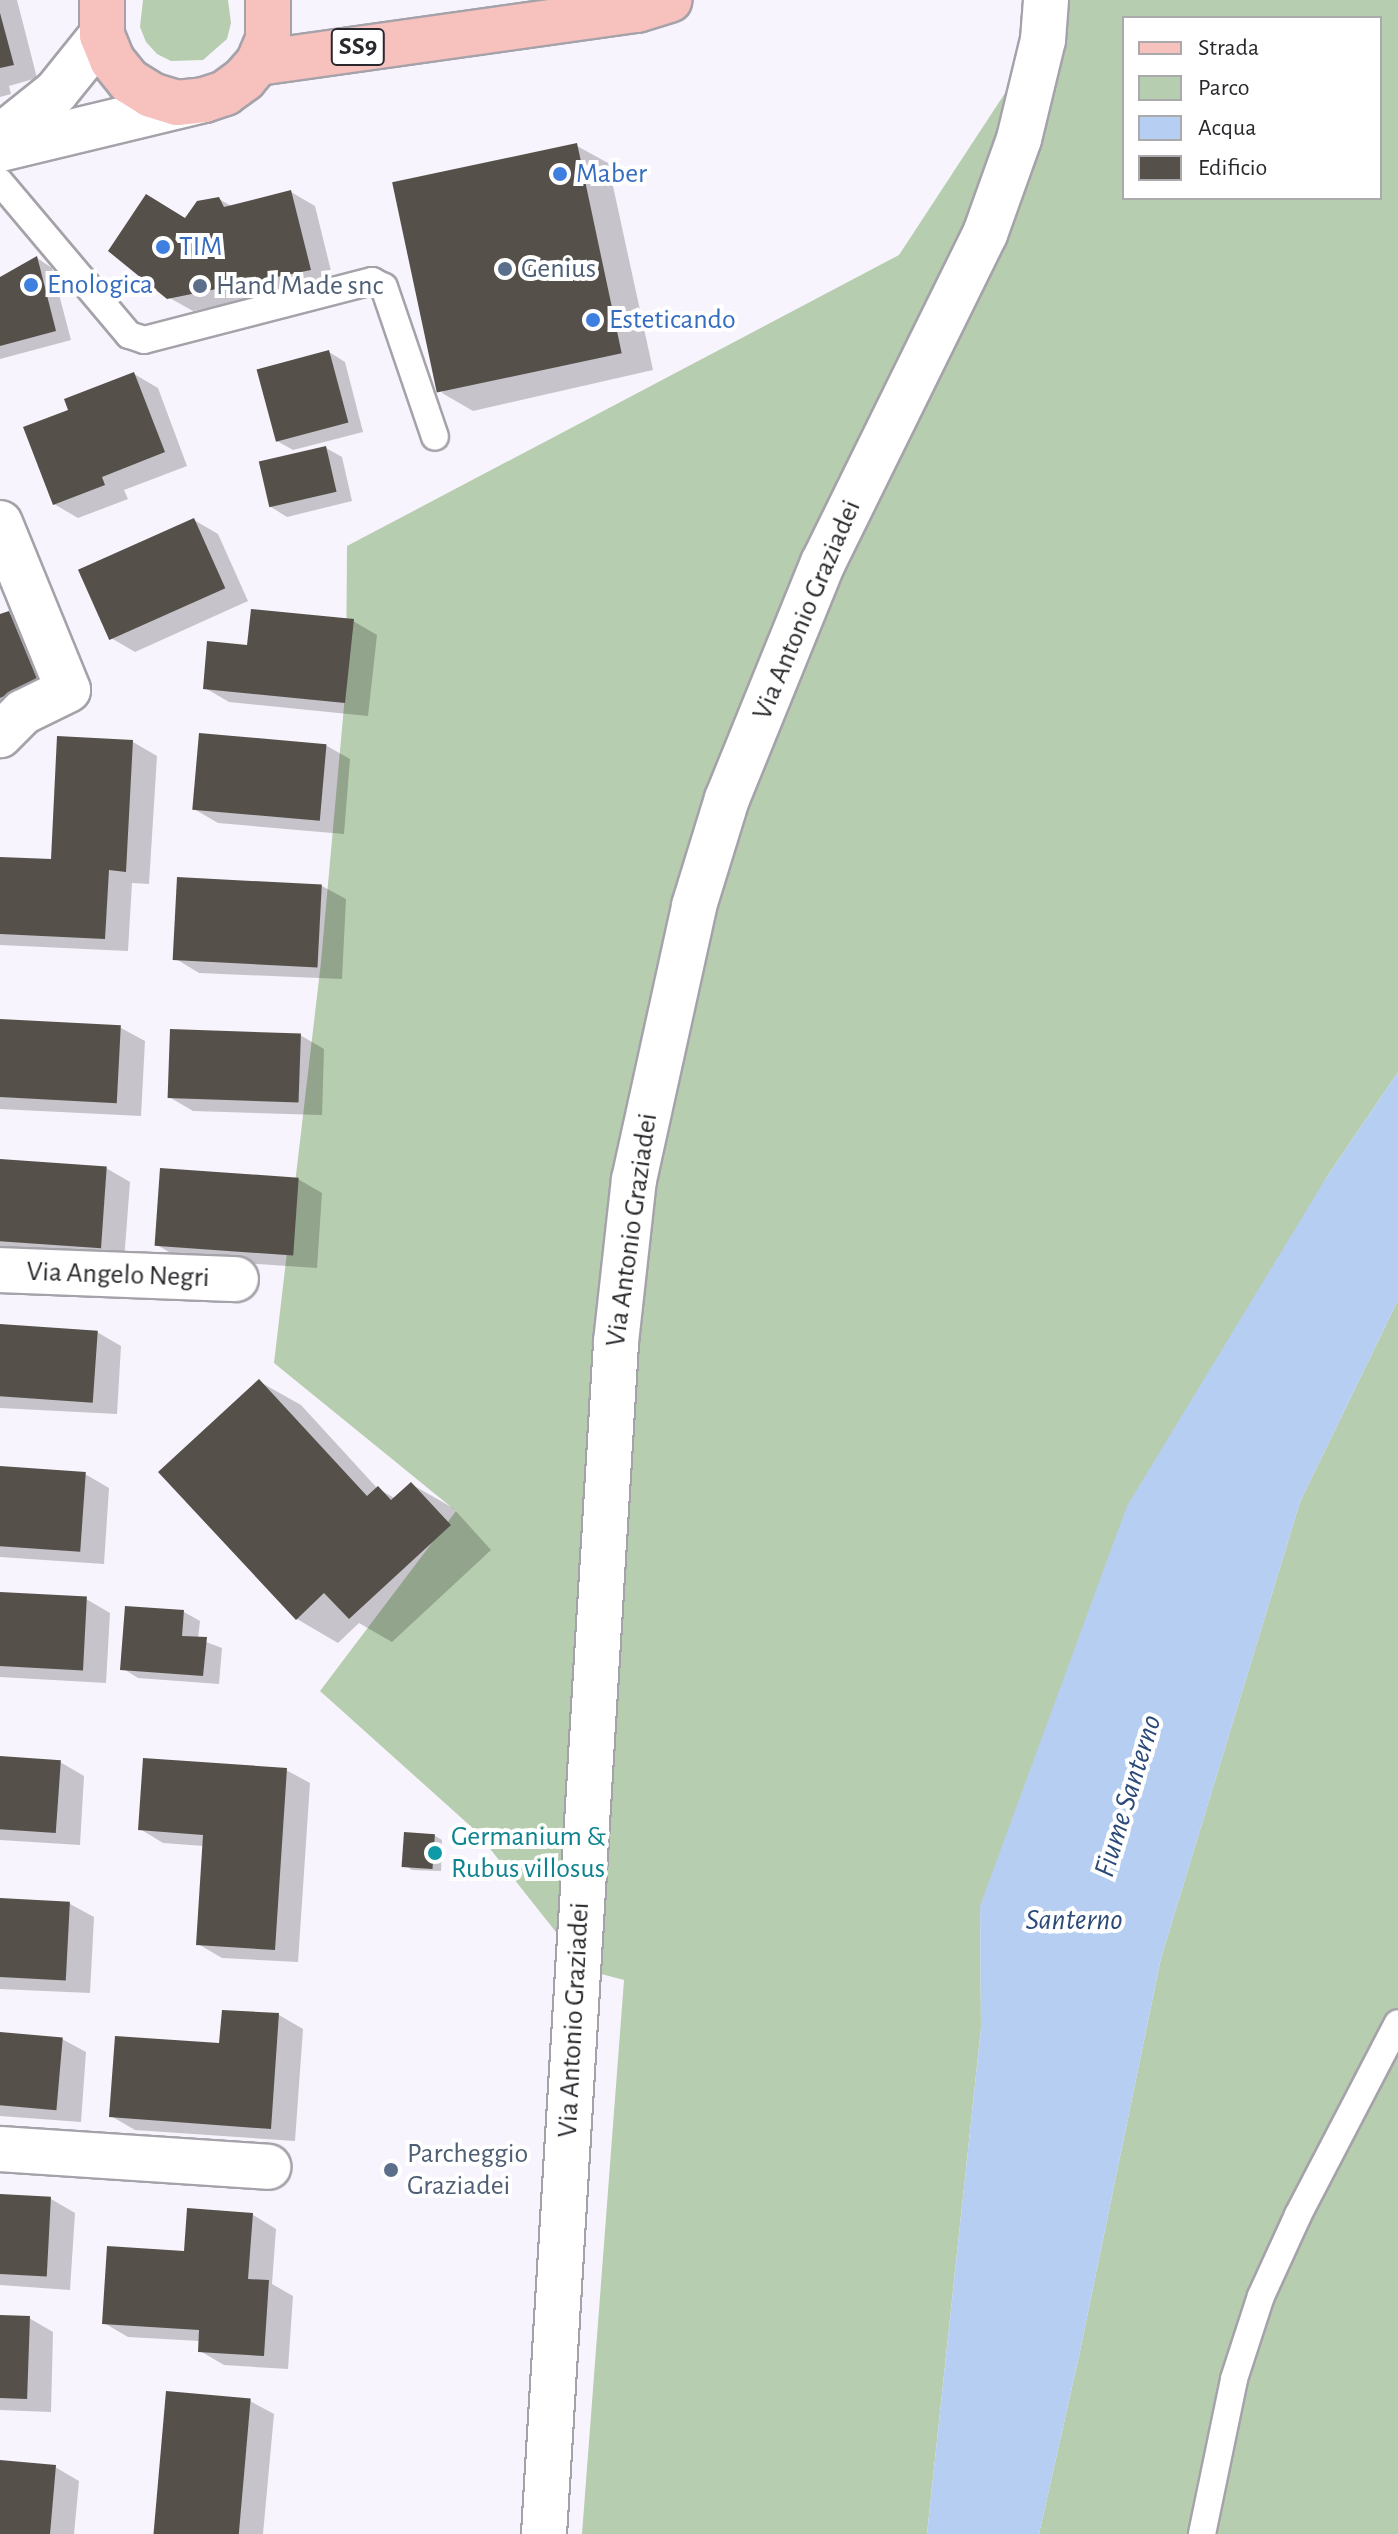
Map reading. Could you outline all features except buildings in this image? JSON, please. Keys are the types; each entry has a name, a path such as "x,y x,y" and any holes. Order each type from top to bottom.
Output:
{"main road":[{"path":"102,18 112,60 140,88 177,103 204,100 225,93 244,79 258,63 268,39 268,0"},
{"path":"459,35 493,18 550,6 557,0"},
{"name":"SS9","path":"258,63 637,10 669,0"}],"street":[{"name":"Via Antonio Graziadei","path":"544,2534 616,1342 634,1180 691,921 727,799 823,563 985,234 1019,139 1043,40 1046,0"},
{"path":"0,137 56,92 102,18"},
{"path":"0,149 204,100"},
{"path":"0,523 68,690 12,724"},
{"name":"Via Angelo Negri","path":"0,1270 236,1279"},
{"path":"0,2149 268,2167"}],"lane":[{"path":"0,182 129,335 144,340 372,281 384,287 435,437"},
{"path":"1202,2534 1234,2379 1261,2296 1298,2215 1398,2023"}],"green space":[{"path":"143,0 228,0 231,23 227,39 203,60 171,61 157,54 146,42 140,27"},
{"path":"1066,0 1398,0 1398,1072 1326,1178 980,1906 981,2028 927,2534 582,2534 624,1980 586,1970 476,1831 320,1691 456,1511 274,1363 321,962 346,684 347,546 899,255"},
{"path":"1398,1300 1398,2534 1039,2534 1161,1958 1300,1502"}],"water":[{"name":"Santerno","path":"1398,1072 1398,1300 1300,1502 1161,1958 1039,2534 927,2534 981,2028 980,1906 1127,1506 1326,1178"}],"place":[{"name":"Maber","path":"560,174"},
{"name":"TIM","path":"163,247"},
{"name":"Genius","path":"505,269"},
{"name":"Enologica","path":"31,285"},
{"name":"Hand Made snc","path":"200,286"},
{"name":"Esteticando","path":"593,320"},
{"name":"Germanium & Rubus villosus","path":"435,1853"},
{"name":"Parcheggio Graziadei","path":"391,2170"}],"water label":[{"name":"Fiume Santerno","path":"1128,1796"}]}
